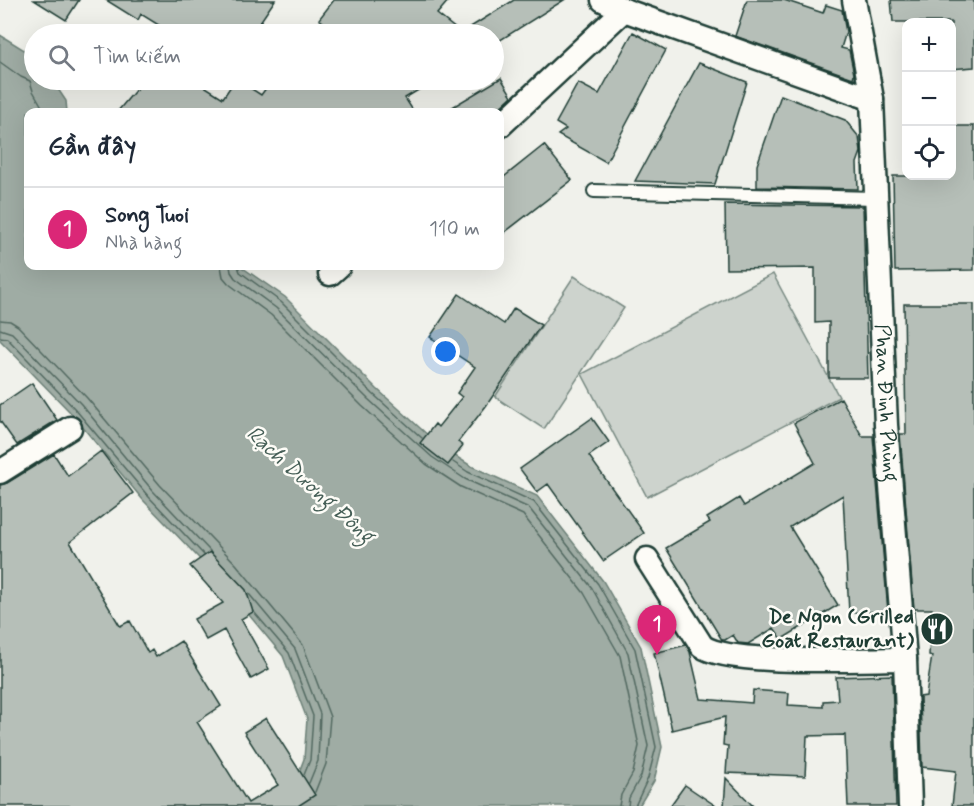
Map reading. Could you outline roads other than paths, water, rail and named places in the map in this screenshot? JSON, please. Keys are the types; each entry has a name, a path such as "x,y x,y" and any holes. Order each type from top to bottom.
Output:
{"street":[{"name":"Phan Đình Phùng","path":"855,0 872,99 886,425 905,659 910,806"},
{"path":"504,122 613,5 872,99"},
{"path":"0,472 70,428"},
{"path":"647,559 702,646 712,652 733,657 905,659"}],"lane":[{"path":"594,191 875,198"}],"water":[{"name":"Rạch Dương Đông","path":"0,35 24,50 24,90 59,90 66,101 67,108 24,108 24,270 246,270 285,297 377,389 441,447 471,466 537,496 603,581 641,647 662,747 654,781 639,806 275,806 296,780 304,759 307,719 283,656 219,579 143,500 71,413 0,340"}],"place":[{"name":"De Ngon (Grilled Goat Restaurant)","path":"937,629"},
{"name":"Song Tuoi","path":"657,655"}]}
